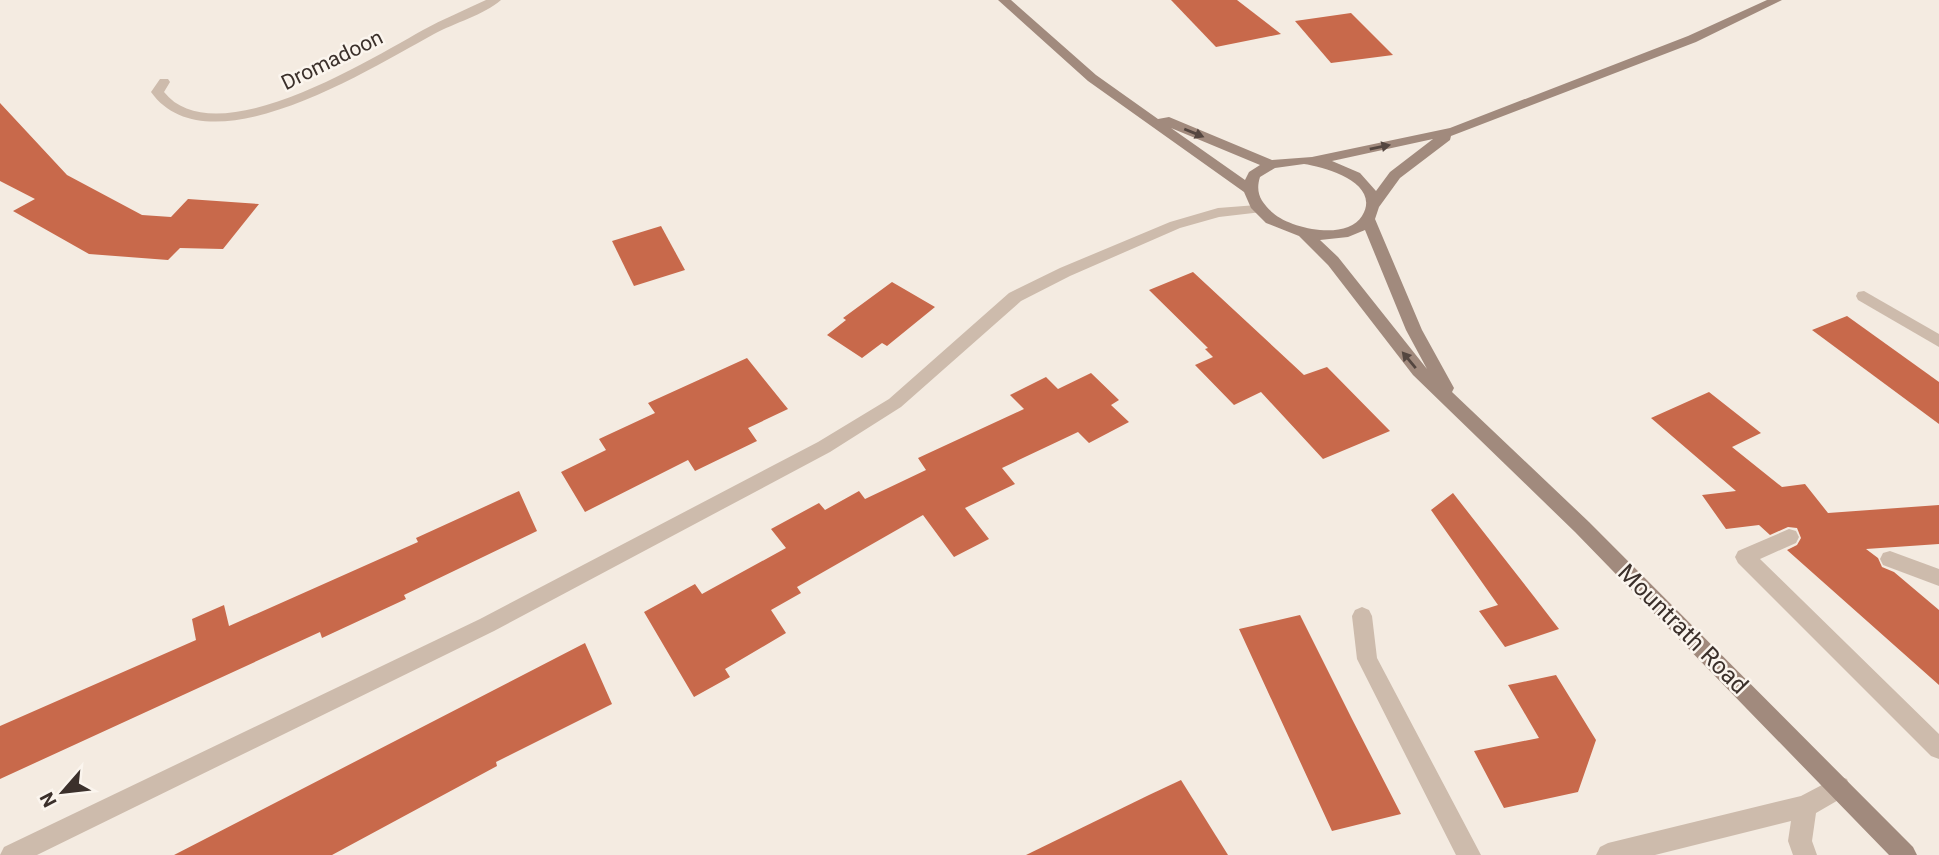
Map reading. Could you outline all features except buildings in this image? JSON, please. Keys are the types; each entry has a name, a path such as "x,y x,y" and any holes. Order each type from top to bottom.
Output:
{"main road":[{"path":"1004,0 1056,48 1131,107 1249,189 1257,209 1277,224 1304,233 1343,233 1358,228 1395,175 1454,131"},
{"path":"1249,189 1255,175 1270,164 1313,161 1454,131 1692,39 1776,0"},
{"path":"1131,107 1270,164"},
{"path":"1313,161 1331,165 1355,177 1366,187 1371,211"},
{"name":"Mountrath Road","path":"1371,211 1414,330 1434,370 1458,407"},
{"name":"Mountrath Road","path":"1304,233 1333,261 1419,371 1582,527 1905,855"}],"street":[{"name":"Dromadoon","path":"164,82 157,92 167,107 195,118 271,109 314,94 432,30 495,0"},
{"path":"12,855 487,625 824,447 895,402 1015,297 1065,272 1175,225 1218,213 1257,209"},
{"path":"1864,296 1939,341"},
{"path":"1788,537 1745,557 1939,749"},
{"path":"1890,559 1939,578"},
{"path":"1362,616 1367,659 1469,855"},
{"path":"1608,855 1805,806 1839,787"},
{"path":"1805,806 1800,841 1805,855"}]}
